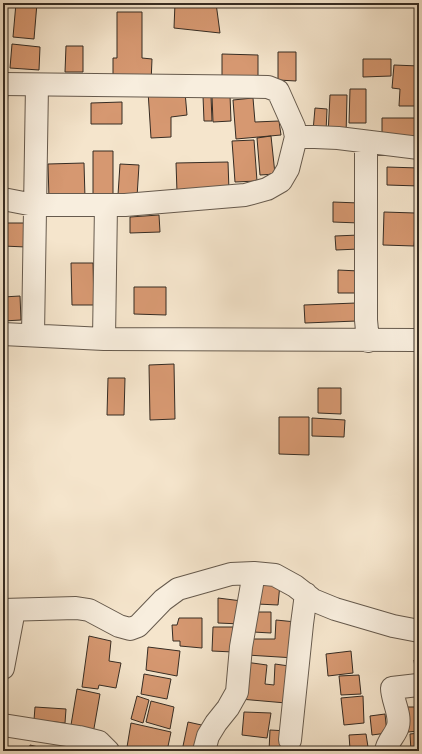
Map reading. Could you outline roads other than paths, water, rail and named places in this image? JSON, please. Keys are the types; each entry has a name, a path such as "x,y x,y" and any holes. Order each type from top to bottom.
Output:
{"street":[{"path":"3,84 268,87 278,91 294,127 296,138 288,169 281,181 267,189 245,195 125,205 34,205 3,199"},
{"path":"33,335 37,84"},
{"path":"296,138 315,136 419,148"},
{"path":"366,142 366,320 368,341"},
{"path":"104,338 106,205"},
{"path":"3,334 104,338 368,341 419,340"},
{"path":"204,751 208,736 228,708 237,692 241,647 254,573"},
{"path":"3,668 9,610 76,608 90,610 119,626 130,630 138,626 163,600 178,589 232,574 254,573 275,575 313,600 336,610 393,626 419,631"},
{"path":"290,740 306,594"},
{"path":"386,751 386,746 398,726 392,688 418,685"},
{"path":"3,725 79,737 99,742 108,751"}]}
